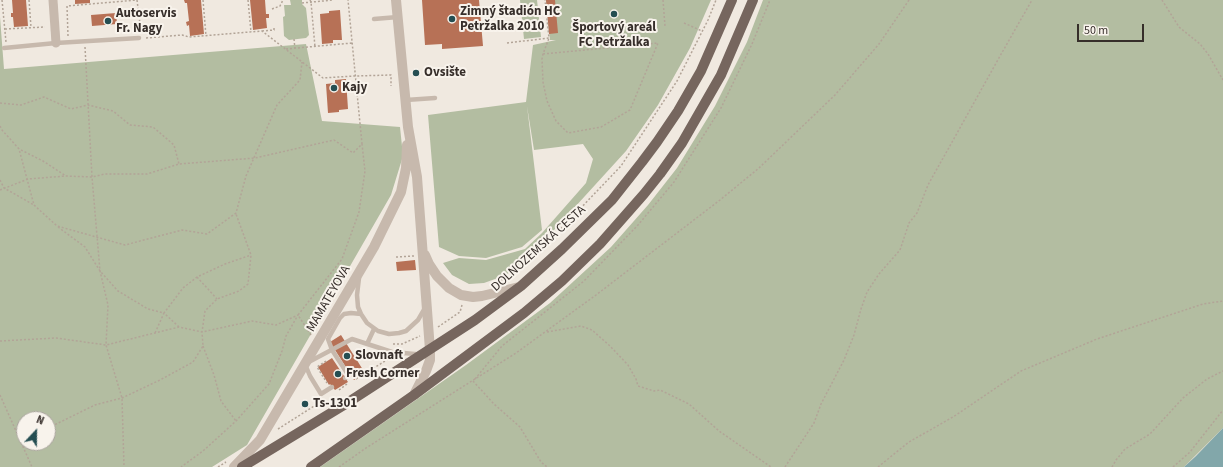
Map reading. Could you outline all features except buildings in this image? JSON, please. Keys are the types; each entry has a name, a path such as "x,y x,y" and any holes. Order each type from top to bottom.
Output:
{"main road":[{"name":"DOLNOZEMSKÁ CESTA","path":"242,467 421,356 475,320 521,286 562,249 602,209 642,162 678,111 701,71 732,0"},
{"path":"311,467 414,396 505,327 549,293 600,244 636,205 668,163 708,100 730,56 753,0"}],"street":[{"path":"53,0 56,42"},
{"name":"MAMATEYOVA","path":"396,0 408,127 417,177 430,350 430,357 426,371 414,396"},
{"name":"MAMATEYOVA","path":"234,467 260,440 380,235 401,192 406,168 408,127"},
{"path":"422,244 427,262 434,273 445,285 459,294 470,297 482,296 521,286"}],"lane":[{"path":"374,20 398,17"},
{"path":"6,48 56,42 139,38"},
{"path":"406,100 434,98"},
{"path":"360,270 357,295 358,306 367,323 374,329 389,334 406,331 418,320 426,306"},
{"path":"345,378 349,376 332,350 328,339 340,318 344,314 361,314"},
{"path":"367,344 374,329"},
{"path":"331,387 321,394 310,376 305,364 352,339 392,352 421,356"}],"path":[{"path":"2,0 6,48"},
{"path":"29,0 31,27"},
{"path":"68,42 66,6 137,0 142,38 182,35 189,37 206,36 274,30 274,27"},
{"path":"203,0 206,36"},
{"path":"248,0 251,32"},
{"path":"272,9 280,6 283,0"},
{"path":"302,3 332,0"},
{"path":"181,467 203,451 236,421 269,384 282,351 286,336 298,315 342,259 359,212 365,171 348,0"},
{"path":"543,54 658,43 630,110 601,127 568,133 556,121 547,101 543,82 543,54 549,38 545,0"},
{"path":"662,0 665,26"},
{"path":"490,284 509,277 547,243 621,166 677,81 716,0"},
{"path":"339,467 366,448 516,353 546,332 687,225 759,168 855,73 879,44 909,0"},
{"path":"785,467 814,423 821,404 844,360 854,336 867,292 879,274 900,250 909,223 917,213 928,185 1032,0"},
{"path":"1162,0 1179,27 1200,44 1208,54 1223,80"},
{"path":"311,1 315,46"},
{"path":"684,23 702,31"},
{"path":"5,28 55,26"},
{"path":"262,31 323,78 391,75 391,86"},
{"path":"507,43 549,38"},
{"path":"294,39 295,49"},
{"path":"85,41 92,177 100,271 108,305 106,345 122,398 124,467"},
{"path":"286,49 352,43"},
{"path":"236,421 221,401 214,375 203,346 202,332 205,311 217,299 239,291 248,284 251,255 236,213 246,176 277,105 300,80 302,62"},
{"path":"0,103 21,105 44,97 71,108 88,105 113,111 130,126 153,127 174,144 179,164"},
{"path":"0,126 19,149 43,161 66,176"},
{"path":"0,190 28,179 66,176 92,177 105,174 147,174 179,164 255,158 334,140 353,153 362,144"},
{"path":"19,149 34,205"},
{"path":"0,180 4,188 34,205 57,226 85,247 100,271 118,291 148,309 164,313 179,327"},
{"path":"57,226 125,245 182,230 207,234 236,213"},
{"path":"155,333 164,313 183,288 197,277 225,264 251,255"},
{"path":"396,257 423,256"},
{"path":"197,277 217,299"},
{"path":"878,467 909,442 953,417 1021,371 1111,334 1203,304 1223,301"},
{"path":"0,342 56,338 106,345 179,327 202,332 252,321 276,325 298,315"},
{"path":"298,315 317,344"},
{"path":"546,332 581,326 592,330 628,365 636,379 638,386 654,391 660,390 688,404 719,431 771,467"},
{"path":"56,424 95,405 122,398 160,380 193,362 203,346"},
{"path":"327,360 317,367 331,387"},
{"path":"1112,467 1125,449 1150,434 1183,398 1207,379 1223,371"},
{"path":"473,380 494,404 520,427 542,462 547,467"},
{"path":"0,395 16,430"},
{"path":"1173,467 1190,452 1223,410"},
{"path":"25,451 32,467"}],"green space":[{"path":"290,0 302,0 302,4 306,8 309,35 306,38 289,40 284,36 284,5 291,5"},
{"path":"520,0 537,0 541,37 524,39"},
{"path":"546,0 711,0 690,48 658,105 626,151 554,230 514,269 506,275 484,283 469,284 452,275 443,263 459,258 486,260 525,249 542,233 586,183 593,159 583,144 534,150 527,106 542,230 522,247 486,258 459,256 439,247 428,115 526,102 533,45 556,40 550,40"},
{"path":"763,0 1223,0 1223,428 1184,467 320,467 466,365 550,303 611,247 648,205 677,168 715,106 747,42"},
{"path":"0,17 4,69 306,44 322,121 400,127 403,156 391,195 247,445 212,467 0,467"}],"water":[{"path":"1223,428 1223,467 1184,467 1196,456"}],"place":[{"name":"Športový areál FC Petržalka","path":"614,14"},
{"name":"Zimný štadión HC Petržalka 2010","path":"452,19"},
{"name":"Autoservis Fr. Nagy","path":"108,21"},
{"name":"Ovsište","path":"416,73"},
{"name":"Kajy","path":"334,88"},
{"name":"Slovnaft","path":"347,356"},
{"name":"Fresh Corner","path":"338,374"},
{"name":"Ts-1301","path":"305,404"}]}
